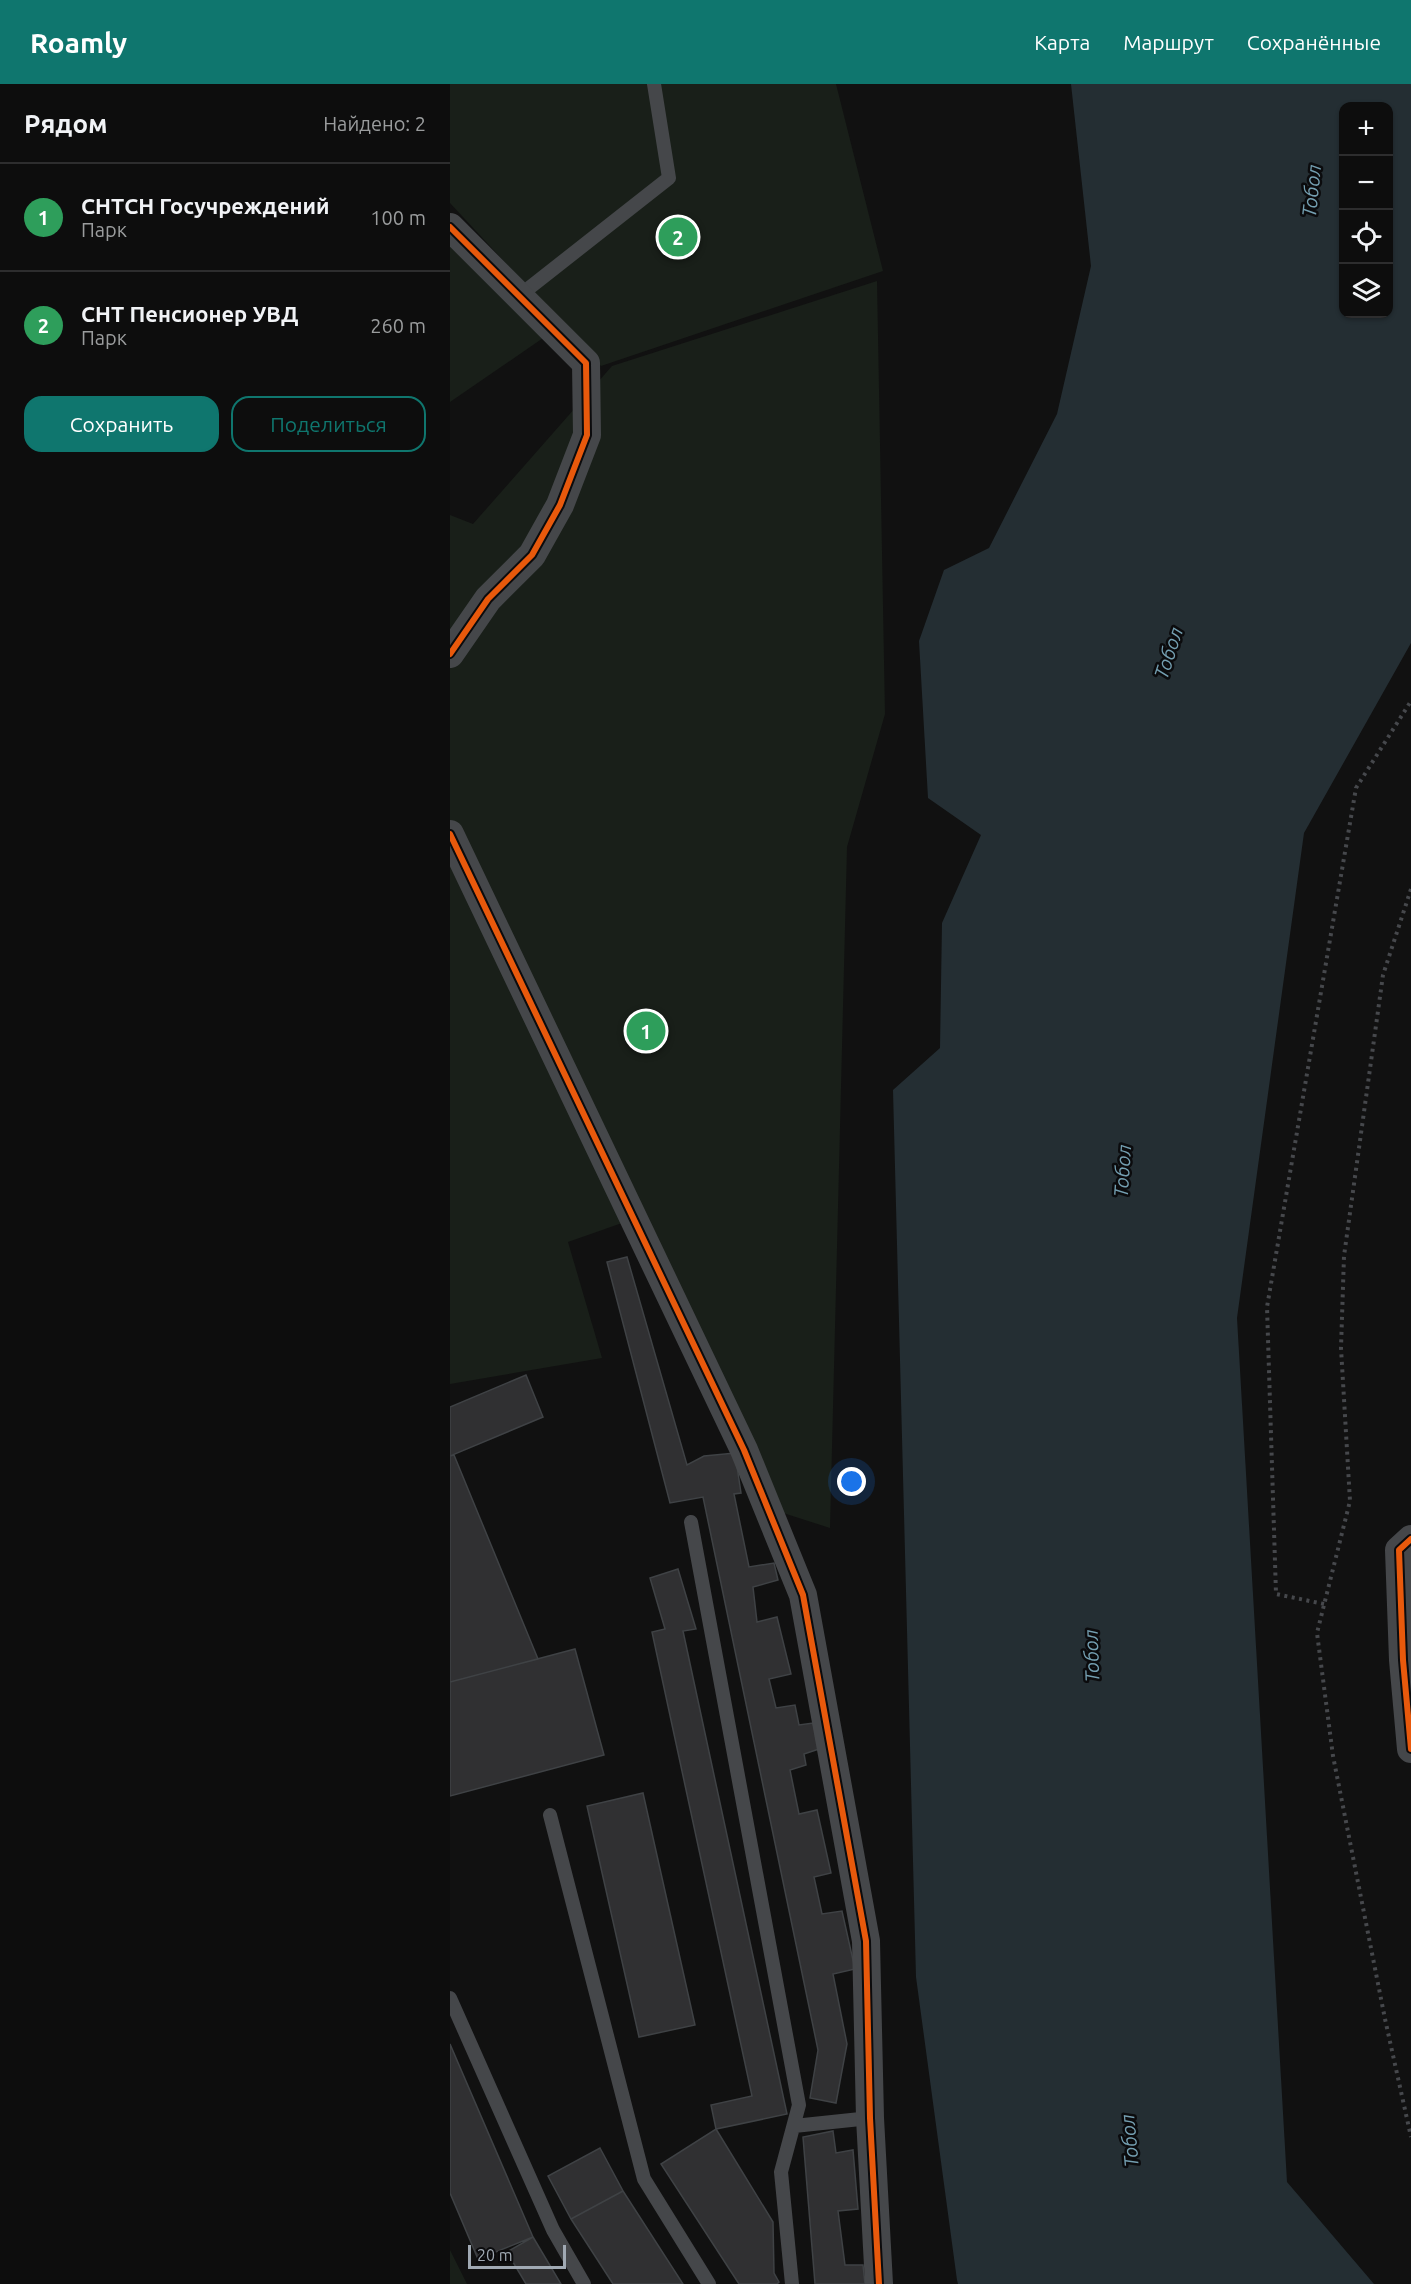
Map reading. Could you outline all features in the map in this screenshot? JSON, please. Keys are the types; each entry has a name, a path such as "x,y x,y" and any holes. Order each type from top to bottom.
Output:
{"street":[{"path":"450,227 586,363 587,435 560,505 532,555 488,599 450,654"},
{"path":"450,834 744,1450 803,1595 866,1941 870,2118 879,2284"},
{"path":"1411,1539 1399,1550 1403,1660 1411,1749"}],"lane":[{"path":"519,296 669,178 654,84"},
{"path":"692,1522 799,2105 781,2172 792,2284"},
{"path":"550,1815 644,2179 709,2284"},
{"path":"450,1998 553,2230 584,2284"},
{"path":"794,2126 870,2118"}],"path":[{"path":"1324,1604 1276,1594 1267,1307 1356,788 1411,701"},
{"path":"1411,889 1383,975 1344,1256 1341,1348 1350,1501 1317,1633 1332,1756 1411,2137"}],"shaded area":[{"path":"450,84 836,84 883,271 601,366 450,203"},
{"path":"450,225 546,336 450,402"},
{"path":"877,281 885,714 847,847 830,1528 777,1511 642,1216 568,1242 602,1358 450,1384 450,515 473,524 612,366"},
{"path":"450,2250 467,2284 450,2284"}],"water":[{"name":"Тобол","path":"1071,84 1411,84 1411,643 1304,833 1237,1318 1287,2182 1374,2284 958,2284 957,2280 916,1977 893,1090 940,1048 942,923 981,835 928,798 919,641 944,570 989,548 1057,414 1091,266"}],"building":[{"path":"627,1257 687,1465 704,1456 735,1453 741,1493 734,1494 749,1567 774,1563 778,1580 753,1587 757,1622 777,1617 791,1674 769,1679 776,1708 795,1705 799,1725 813,1723 819,1749 804,1754 806,1765 790,1770 799,1814 817,1810 831,1873 814,1877 822,1914 842,1911 855,1969 833,1974 847,2044 836,2103 810,2098 818,2050 703,1497 670,1503 607,1262"},
{"path":"526,1375 543,1417 450,1456 450,1407"},
{"path":"454,1455 538,1659 450,1682 450,1456"},
{"path":"678,1569 696,1629 683,1631 787,2114 716,2129 711,2105 752,2096 652,1632 665,1629 650,1578"},
{"path":"575,1649 604,1755 450,1796 450,1682"},
{"path":"643,1793 695,2025 639,2037 587,1806"},
{"path":"450,2044 533,2237 478,2259 450,2193"},
{"path":"716,2129 773,2222 774,2273 779,2282 777,2284 739,2284 661,2164"},
{"path":"833,2131 836,2153 853,2150 858,2209 838,2211 845,2265 863,2265 865,2284 815,2284 803,2137"},
{"path":"600,2148 623,2191 571,2219 548,2176"},
{"path":"623,2191 683,2284 613,2284 571,2219"},
{"path":"533,2237 561,2284 526,2284 507,2252"}],"cycle path":[{"path":"450,227 586,363 587,435 560,505 532,555 488,599 450,654"},
{"path":"450,834 744,1450 803,1595 866,1941 870,2118 879,2284"},
{"path":"1411,1539 1399,1550 1403,1660 1411,1749"}],"place":[{"name":"СНТ Пенсионер УВД","path":"678,237"},
{"name":"СНТСН Госучреждений","path":"646,1031"}]}
